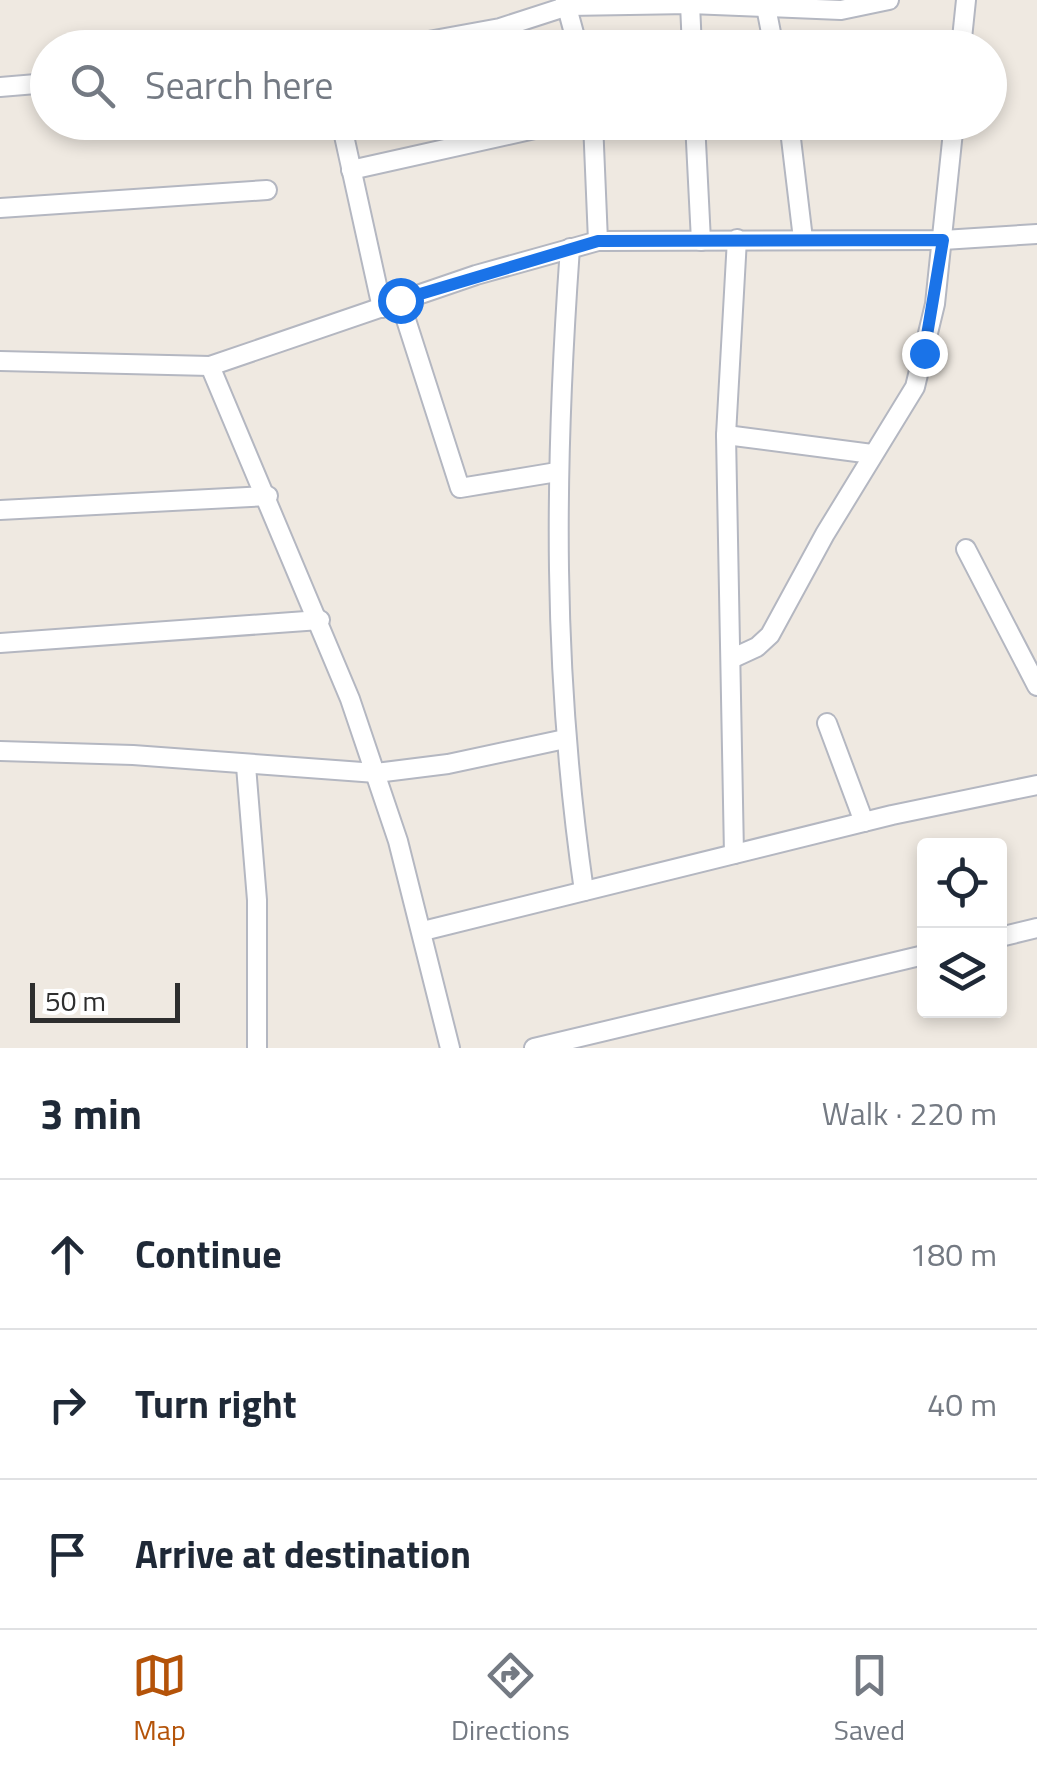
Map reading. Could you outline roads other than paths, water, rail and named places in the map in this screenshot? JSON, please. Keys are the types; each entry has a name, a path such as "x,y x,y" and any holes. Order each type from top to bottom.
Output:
{"street":[{"path":"489,30 566,3 732,3 841,10 889,0"},
{"path":"963,30 966,0"},
{"path":"566,3 573,30"},
{"path":"690,4 691,30"},
{"path":"766,7 770,30"},
{"path":"0,86 30,85"},
{"path":"345,140 382,308"},
{"path":"352,170 486,140"},
{"path":"594,140 598,241"},
{"path":"697,140 700,241"},
{"path":"792,140 803,239"},
{"path":"730,659 770,635 872,454 897,423 915,387 935,304 952,140"},
{"path":"0,208 267,190"},
{"path":"0,361 210,366 400,300 598,241 943,240 1037,234"},
{"path":"734,854 726,435 737,239"},
{"path":"570,248 557,472 556,612 564,740 584,891"},
{"path":"400,300 460,488 557,472"},
{"path":"210,366 320,620 376,772 423,931 450,1048"},
{"path":"726,435 872,454"},
{"path":"0,510 268,496"},
{"path":"966,549 1037,686"},
{"path":"0,643 320,620"},
{"path":"827,723 864,822"},
{"path":"0,751 133,755 246,766 376,772 448,764 564,740"},
{"path":"246,766 258,900 258,1048"},
{"path":"423,931 864,822 1037,785"},
{"path":"1007,935 1037,928"},
{"path":"534,1048 917,957"}]}
